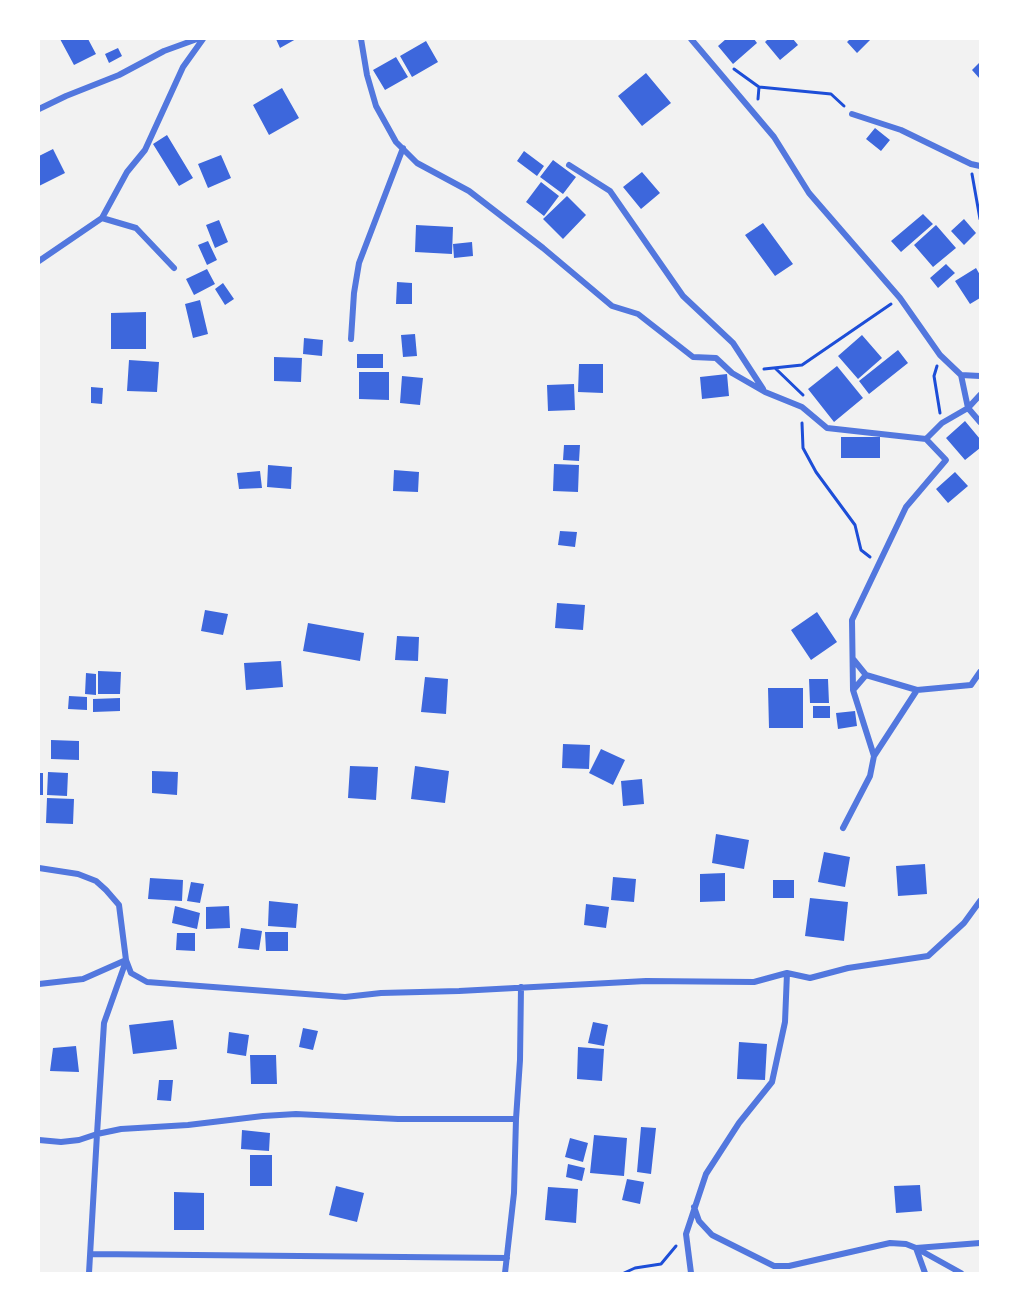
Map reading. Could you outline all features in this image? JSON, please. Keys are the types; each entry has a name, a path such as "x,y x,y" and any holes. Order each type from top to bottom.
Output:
{"street":[{"path":"39,109 119,75 164,51 197,39"},
{"path":"39,261 102,218 127,172 145,150 183,67 203,39"},
{"path":"361,39 367,75 376,106 396,142 417,163 469,191 543,248 612,306 638,314 693,357 716,358 732,373 765,392 802,407 827,428 926,439 946,460 906,507 852,620 854,690 874,756"},
{"path":"691,39 774,137 809,193 900,298 940,355 961,375 968,408 980,422"},
{"path":"852,114 901,130 971,164 980,166"},
{"path":"351,339 359,263 403,148"},
{"path":"569,165 610,191 683,296 733,342 765,392"},
{"path":"102,218 136,228 174,268"},
{"path":"961,375 980,376"},
{"path":"926,439 942,423 968,408 980,395"},
{"path":"852,658 866,675 916,690 971,685 980,672"},
{"path":"854,690 866,675"},
{"path":"843,828 870,776 874,756 916,690"},
{"path":"39,868 78,874 96,881 106,890 119,905 126,960 131,973 147,982 345,997 381,993 646,981 754,982 788,973 810,978 848,968 928,956 964,923 980,902"},
{"path":"39,984 83,979 126,960"},
{"path":"89,1273 104,1023 126,960"},
{"path":"691,1273 686,1234 706,1174 745,1114 772,1082 785,1022 788,973"},
{"path":"504,1273 514,1193 521,987"},
{"path":"39,1140 79,1140 121,1129 296,1114 398,1119 516,1119"},
{"path":"694,1207 699,1221 712,1235 774,1266 789,1266 890,1243 906,1244 916,1248 961,1273"},
{"path":"916,1248 980,1243"},
{"path":"916,1248 925,1273"},
{"path":"90,1254 507,1258"}],"path":[{"path":"755,113 759,87 831,94 852,114"},
{"path":"971,164 980,219"},
{"path":"751,370 802,365 900,298"},
{"path":"940,355 934,376 942,423"},
{"path":"775,368 803,393 803,448 816,472 855,525 861,550 879,565"},
{"path":"624,1273 635,1268 661,1264 686,1234"}],"building":[{"path":"60,39 88,39 96,54 74,65"},
{"path":"276,39 296,39 280,48"},
{"path":"726,39 754,39 757,43 733,64 718,46"},
{"path":"768,39 793,39 798,45 780,60 765,42"},
{"path":"850,39 871,39 857,53 847,42"},
{"path":"426,41 438,62 412,77 400,56"},
{"path":"118,48 122,56 109,63 105,54"},
{"path":"396,57 408,77 385,90 373,70"},
{"path":"980,62 980,79 972,70"},
{"path":"646,73 671,103 642,126 618,96"},
{"path":"282,88 299,118 269,135 253,105"},
{"path":"875,128 890,140 881,151 866,139"},
{"path":"167,135 193,178 179,186 153,144"},
{"path":"53,149 65,173 39,186 39,156"},
{"path":"524,151 544,166 537,176 517,161"},
{"path":"221,155 231,178 208,188 198,164"},
{"path":"553,160 576,177 563,194 540,177"},
{"path":"642,172 660,193 641,209 623,187"},
{"path":"541,182 559,196 544,216 526,202"},
{"path":"567,196 586,215 563,239 543,219"},
{"path":"923,214 933,224 901,252 891,241"},
{"path":"964,219 976,233 964,245 951,231"},
{"path":"219,220 228,242 215,248 206,225"},
{"path":"763,223 793,264 775,276 745,235"},
{"path":"416,225 453,227 452,254 415,252"},
{"path":"936,225 956,248 933,267 914,245"},
{"path":"208,241 217,260 207,265 198,245"},
{"path":"472,242 473,256 454,258 453,244"},
{"path":"946,264 955,273 938,288 930,278"},
{"path":"976,268 980,275 980,298 970,304 955,281"},
{"path":"207,269 215,284 194,295 186,279"},
{"path":"397,282 412,283 412,304 396,304"},
{"path":"223,283 234,299 225,305 215,289"},
{"path":"200,300 208,334 193,338 185,304"},
{"path":"146,312 146,349 111,349 111,313"},
{"path":"415,334 417,356 403,357 401,335"},
{"path":"862,335 882,358 858,379 838,356"},
{"path":"304,338 323,340 322,356 303,354"},
{"path":"898,350 908,363 869,394 859,381"},
{"path":"357,354 383,354 383,368 357,368"},
{"path":"274,357 302,358 301,382 274,381"},
{"path":"129,360 159,362 157,392 127,391"},
{"path":"579,364 603,364 603,393 578,392"},
{"path":"837,366 863,398 834,422 808,389"},
{"path":"359,372 389,372 389,400 359,399"},
{"path":"727,374 729,396 702,399 700,377"},
{"path":"402,376 423,378 420,405 400,403"},
{"path":"574,384 575,410 548,411 547,385"},
{"path":"91,387 103,388 102,404 91,403"},
{"path":"965,421 980,439 980,448 965,460 946,438"},
{"path":"841,437 880,437 880,458 841,458"},
{"path":"564,445 580,445 579,461 563,460"},
{"path":"554,464 579,465 578,492 553,491"},
{"path":"268,465 292,467 291,489 267,487"},
{"path":"394,470 419,472 418,492 393,491"},
{"path":"260,471 262,488 239,489 237,473"},
{"path":"955,472 968,486 948,503 936,489"},
{"path":"560,531 577,532 575,547 558,545"},
{"path":"557,603 585,605 583,630 555,628"},
{"path":"205,610 228,614 223,635 201,631"},
{"path":"817,612 837,642 811,660 791,630"},
{"path":"308,623 364,633 360,661 303,651"},
{"path":"397,636 419,637 418,661 395,660"},
{"path":"281,661 283,687 246,690 244,663"},
{"path":"98,671 121,672 120,694 98,694"},
{"path":"86,673 96,674 96,695 85,694"},
{"path":"425,677 448,679 446,714 421,712"},
{"path":"809,679 828,679 829,703 810,703"},
{"path":"768,688 803,688 803,728 769,728"},
{"path":"69,696 87,697 87,710 68,709"},
{"path":"120,698 120,711 93,712 93,699"},
{"path":"813,706 830,706 830,718 813,718"},
{"path":"855,711 857,726 838,729 836,713"},
{"path":"51,740 79,741 79,760 51,759"},
{"path":"563,744 590,745 589,769 562,768"},
{"path":"601,749 625,760 613,785 589,773"},
{"path":"350,766 378,767 376,800 348,798"},
{"path":"415,766 449,771 445,803 411,799"},
{"path":"152,771 178,772 177,795 152,793"},
{"path":"48,772 68,773 67,796 47,795"},
{"path":"39,773 43,773 43,795 39,795"},
{"path":"642,779 644,804 623,806 621,781"},
{"path":"47,798 74,799 73,824 46,823"},
{"path":"716,834 749,840 744,869 712,863"},
{"path":"824,852 850,857 845,887 818,882"},
{"path":"925,864 927,894 898,896 896,866"},
{"path":"725,873 725,901 700,902 700,874"},
{"path":"613,877 636,879 634,902 611,900"},
{"path":"150,878 183,880 182,901 148,899"},
{"path":"773,880 794,880 794,898 773,898"},
{"path":"191,882 204,884 200,903 187,901"},
{"path":"810,898 848,902 844,941 805,936"},
{"path":"269,901 298,904 296,928 268,926"},
{"path":"586,904 609,907 606,928 584,925"},
{"path":"175,906 200,913 197,929 172,923"},
{"path":"229,906 230,928 206,929 206,907"},
{"path":"241,928 262,931 259,950 238,948"},
{"path":"265,932 288,932 288,951 266,951"},
{"path":"177,933 195,933 195,951 176,950"},
{"path":"173,1020 177,1049 133,1054 129,1025"},
{"path":"593,1022 608,1025 604,1046 588,1043"},
{"path":"303,1028 318,1031 313,1050 299,1047"},
{"path":"229,1032 249,1035 246,1056 227,1053"},
{"path":"739,1042 767,1044 765,1080 737,1079"},
{"path":"76,1046 79,1072 50,1071 53,1048"},
{"path":"578,1047 604,1049 602,1081 577,1079"},
{"path":"250,1055 276,1055 277,1084 251,1084"},
{"path":"159,1080 173,1080 171,1101 157,1100"},
{"path":"641,1127 656,1128 651,1174 637,1172"},
{"path":"242,1130 270,1133 269,1151 241,1149"},
{"path":"594,1135 627,1138 624,1176 590,1173"},
{"path":"570,1138 588,1143 583,1162 565,1157"},
{"path":"250,1155 272,1155 272,1186 250,1186"},
{"path":"568,1164 585,1168 582,1181 566,1177"},
{"path":"627,1179 644,1182 640,1204 622,1200"},
{"path":"920,1185 922,1211 896,1213 894,1186"},
{"path":"336,1186 364,1193 357,1222 329,1215"},
{"path":"548,1187 578,1189 576,1223 545,1220"},
{"path":"174,1192 204,1193 204,1230 174,1230"}]}
